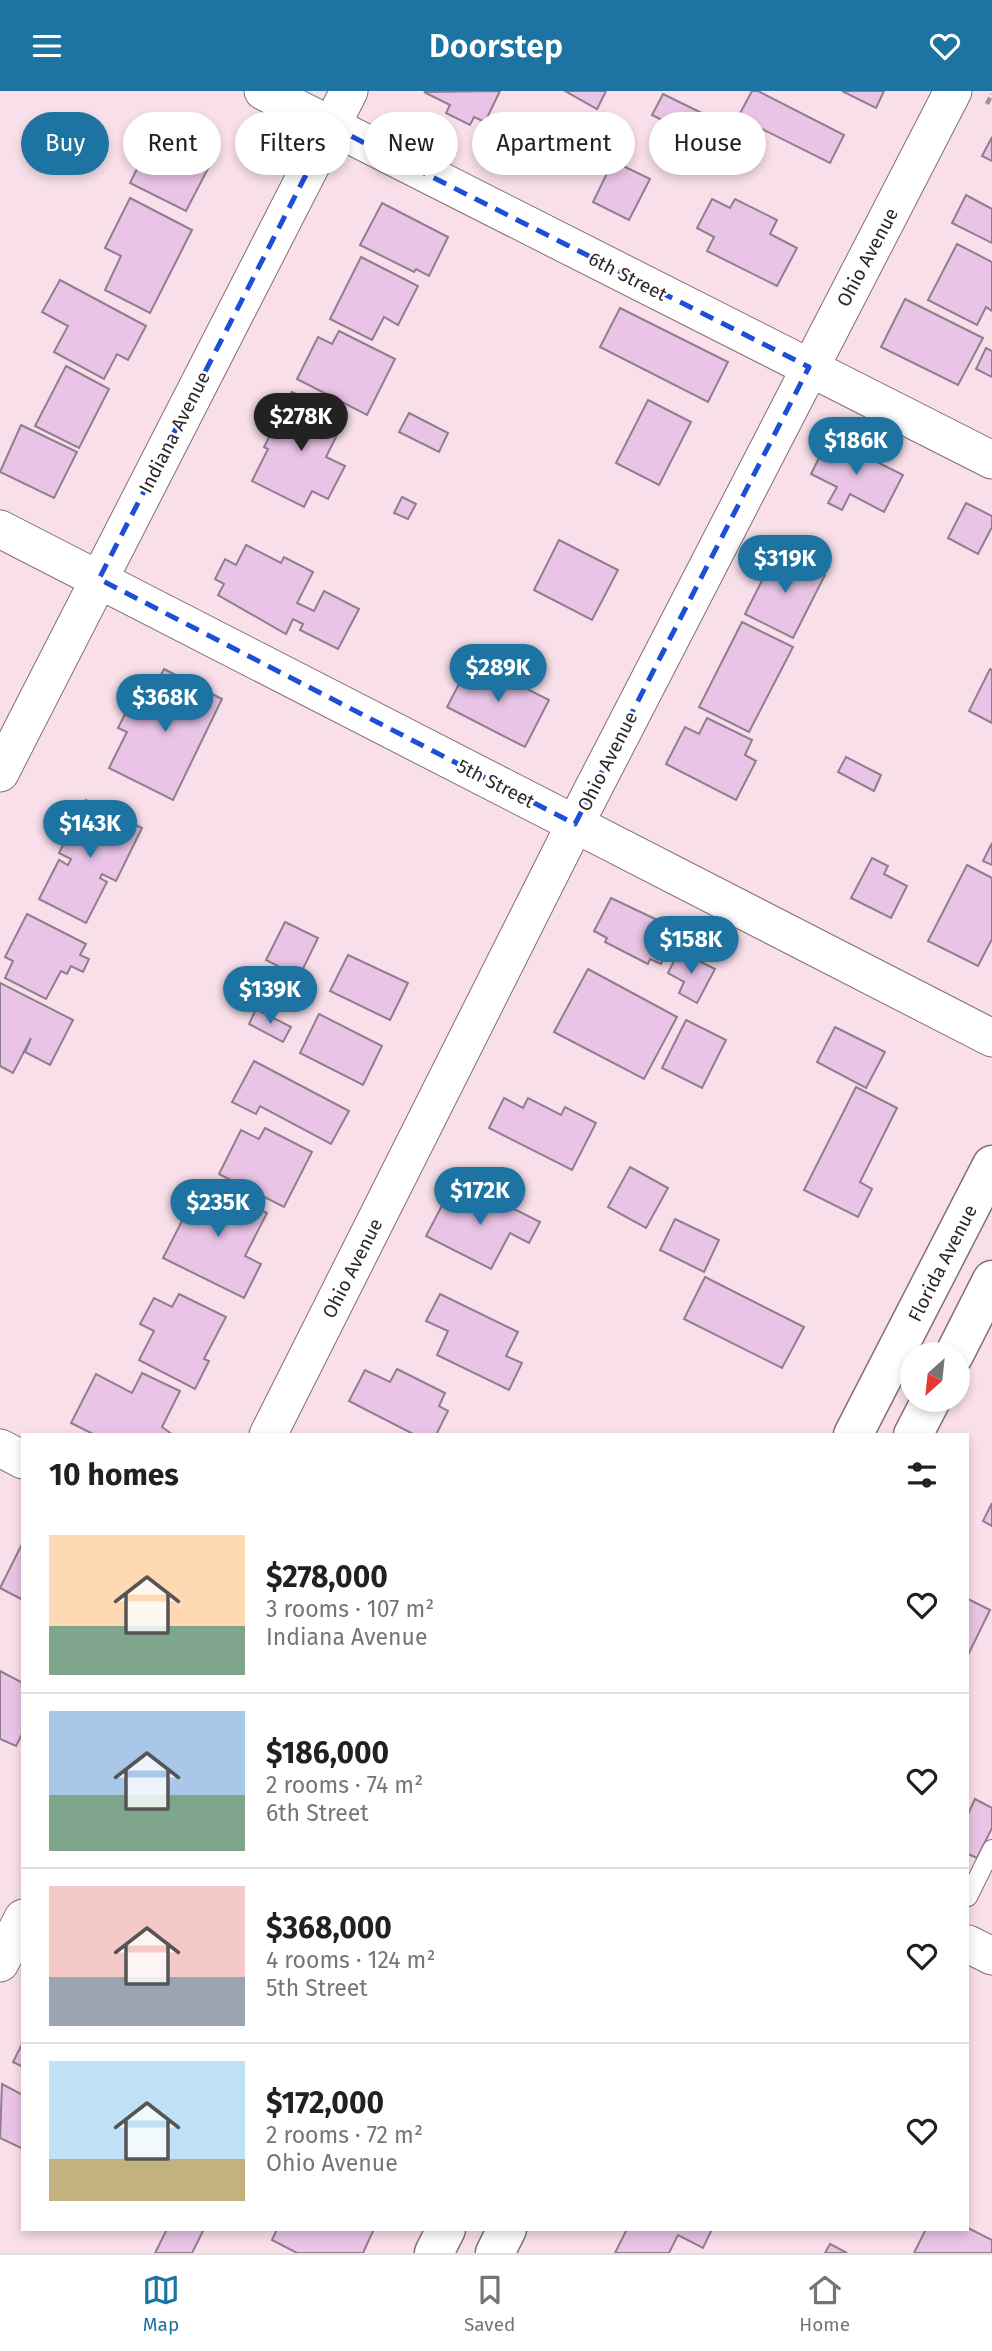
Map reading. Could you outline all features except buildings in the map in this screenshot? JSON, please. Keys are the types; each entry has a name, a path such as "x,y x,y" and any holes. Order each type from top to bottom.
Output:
{"main road":[{"name":"Florida Avenue","path":"854,1433 992,1165"},
{"path":"961,1342 992,1280"},
{"path":"914,1433 925,1412"},
{"path":"434,2253 445,2231"},
{"path":"495,2253 506,2231"}],"street":[{"name":"6th Street","path":"264,91 304,112"},
{"name":"Indiana Avenue","path":"338,112 349,91"},
{"name":"Ohio Avenue","path":"269,1433 575,824 953,91"},
{"name":"6th Street","path":"350,136 992,460"},
{"name":"Indiana Avenue","path":"0,773 306,175"},
{"name":"5th Street","path":"0,529 992,1038"},
{"path":"0,1448 21,1459"},
{"path":"0,1963 21,1922"},
{"path":"969,1944 992,1956"}],"lane":[{"path":"969,1895 992,1849"}],"highlighted area":[{"path":"331,126 809,367 575,824 99,579"}]}
